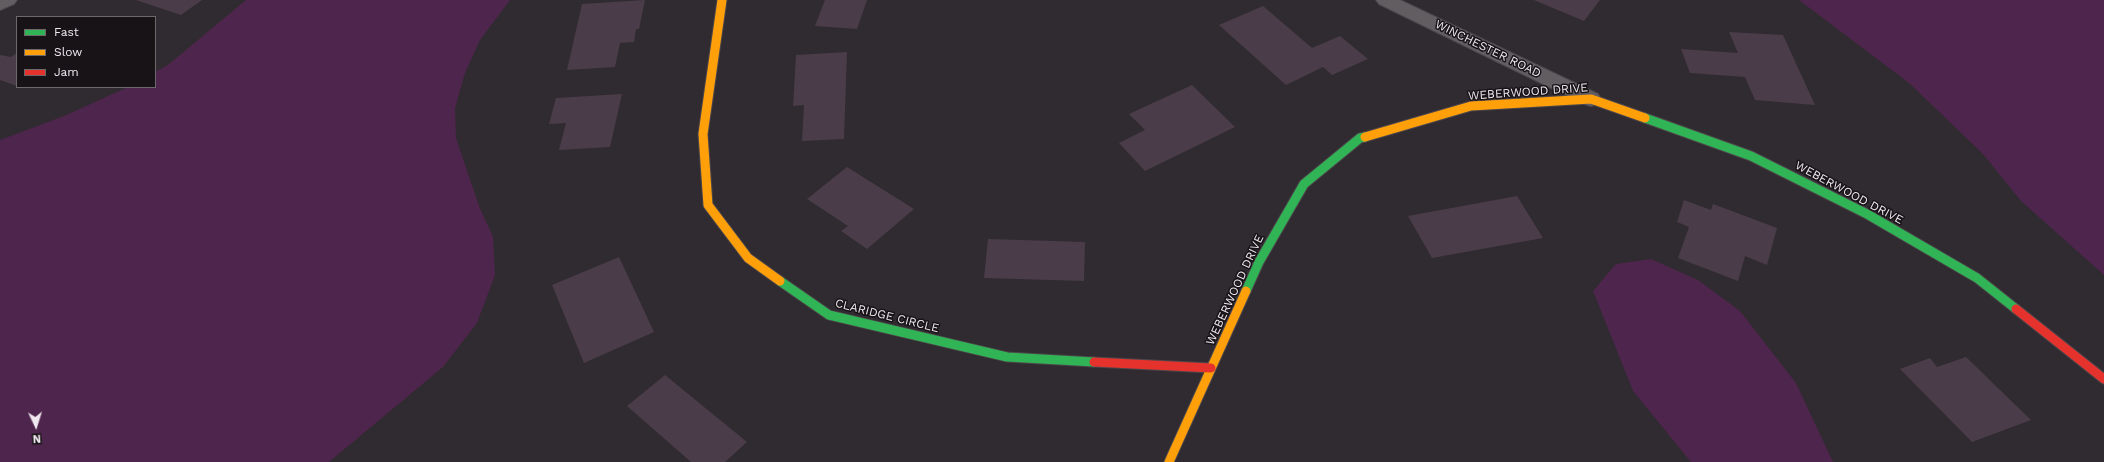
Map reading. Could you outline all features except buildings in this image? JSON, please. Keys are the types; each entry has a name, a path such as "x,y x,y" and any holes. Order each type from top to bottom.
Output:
{"street":[{"path":"0,4 8,0"},
{"name":"CLARIDGE CIRCLE","path":"722,0 703,134 708,205 748,258 829,315 837,317 1007,357 1212,368"},
{"name":"WINCHESTER ROAD","path":"1385,0 1591,98"},
{"name":"WEBERWOOD DRIVE","path":"1169,462 1259,262 1304,184 1360,138 1471,106 1591,98 1751,156 1867,214 1977,278 2104,379"}],"shaded area":[{"path":"246,0 510,0 480,40 465,73 455,108 456,138 479,206 493,237 495,275 477,323 443,367 329,462 0,462 0,140 64,116 126,88 156,88 156,71 168,65"},
{"path":"1799,0 2104,0 2104,275 2021,201 1983,154 1909,83"},
{"path":"1651,259 1698,280 1740,311 1796,383 1833,462 1691,462 1633,391 1593,291 1616,264"}],"traffic: fast":[{"path":"1645,118 1751,156 1867,214 1977,278 2016,309"},
{"path":"1246,291 1259,262 1304,184 1360,138 1365,137"},
{"path":"780,281 829,315 1007,357 1094,362"}],"traffic: slow":[{"path":"722,0 703,134 708,205 748,258 780,281"},
{"path":"1365,137 1471,106 1591,99 1645,118"},
{"path":"1169,462 1246,291"}],"traffic: jam":[{"path":"2016,309 2104,379"},
{"path":"1094,362 1211,368"}]}
